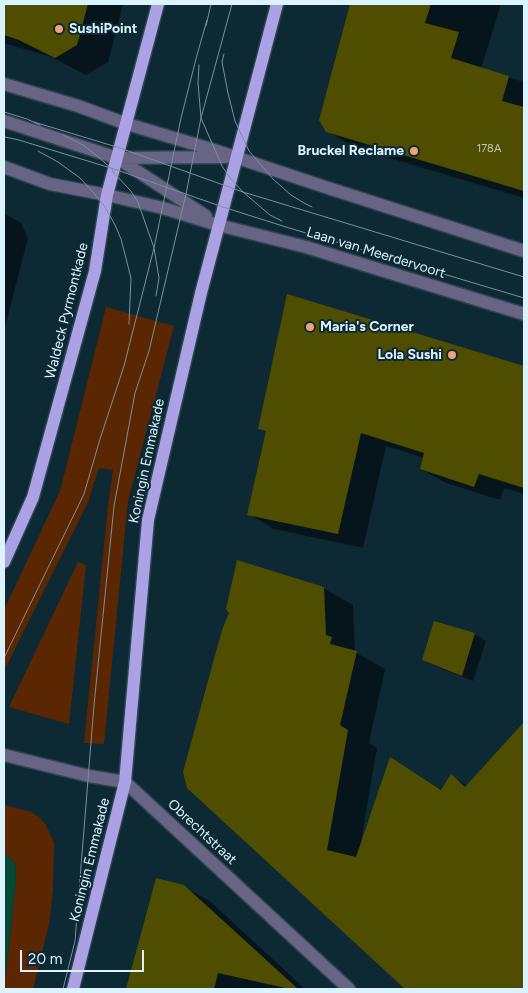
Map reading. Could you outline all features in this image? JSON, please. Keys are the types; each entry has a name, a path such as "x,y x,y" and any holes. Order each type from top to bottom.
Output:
{"main road":[{"name":"Waldeck Pyrmontkade","path":"4,562 33,497 95,271 107,195 158,4"},
{"name":"Koningin Emmakade","path":"73,989 126,782 148,520 218,225 277,4"}],"street":[{"name":"Laan van Meerdervoort","path":"4,84 78,106 127,124 236,157 524,251"},
{"name":"Laan van Meerdervoort","path":"4,121 117,158 218,225"},
{"name":"Laan van Meerdervoort","path":"117,158 236,157"},
{"name":"Laan van Meerdervoort","path":"4,168 50,184 163,208 218,225 306,247 524,314"},
{"path":"4,755 89,776 126,782"},
{"name":"Obrechtstraat","path":"126,782 349,989"}],"shaded area":[{"path":"106,307 174,326 128,501 104,744 84,743 113,470 99,468 88,502 4,671 4,610 60,491"},
{"path":"78,562 86,565 69,724 9,707"},
{"path":"4,805 31,812 40,818 46,825 54,843 53,890 49,924 33,989 4,989 16,881 15,863 8,856 4,855"},
{"path":"4,855 8,856 15,863 16,881 4,979"}],"building":[{"path":"4,4 88,4 77,45 55,58 19,40 4,35"},
{"path":"350,4 431,4 425,23 459,32 451,58 509,76 502,101 524,107 524,191 326,132 319,120"},
{"path":"287,294 524,366 524,488 479,474 474,487 420,469 424,453 361,433 338,534 247,515 266,431 258,429"},
{"path":"237,560 324,587 326,635 332,637 330,644 357,651 340,725 348,730 327,850 356,857 390,757 441,790 451,774 465,787 524,722 524,989 405,989 187,788 183,772 222,630 229,613 226,609"},
{"path":"434,621 475,633 462,676 422,660"},
{"path":"156,878 184,885 298,989 290,989 218,973 214,989 126,989"}],"tram line":[{"path":"206,26 211,4"},
{"path":"63,989 75,941 94,705 114,506 135,393 149,351 186,194 201,118 232,4"},
{"path":"4,658 84,494 124,366 154,248 181,118 207,20"},
{"path":"224,54 222,62 235,121 249,151 273,179 291,195 312,207"},
{"path":"199,65 198,83 201,118 222,166 243,192 270,215 282,221"},
{"path":"4,112 40,125"},
{"path":"34,122 120,148 243,192 524,277"},
{"path":"63,135 83,145 112,169 138,202 154,248 159,278 156,296"},
{"path":"5,137 114,169 286,227 524,298"},
{"path":"38,151 58,162 80,178 105,207 115,225 121,239 131,278 129,324"}],"place":[{"name":"SushiPoint","path":"59,29"},
{"name":"Bruckel Reclame","path":"414,151"},
{"name":"Maria's Corner","path":"310,327"},
{"name":"Lola Sushi","path":"452,355"}]}
